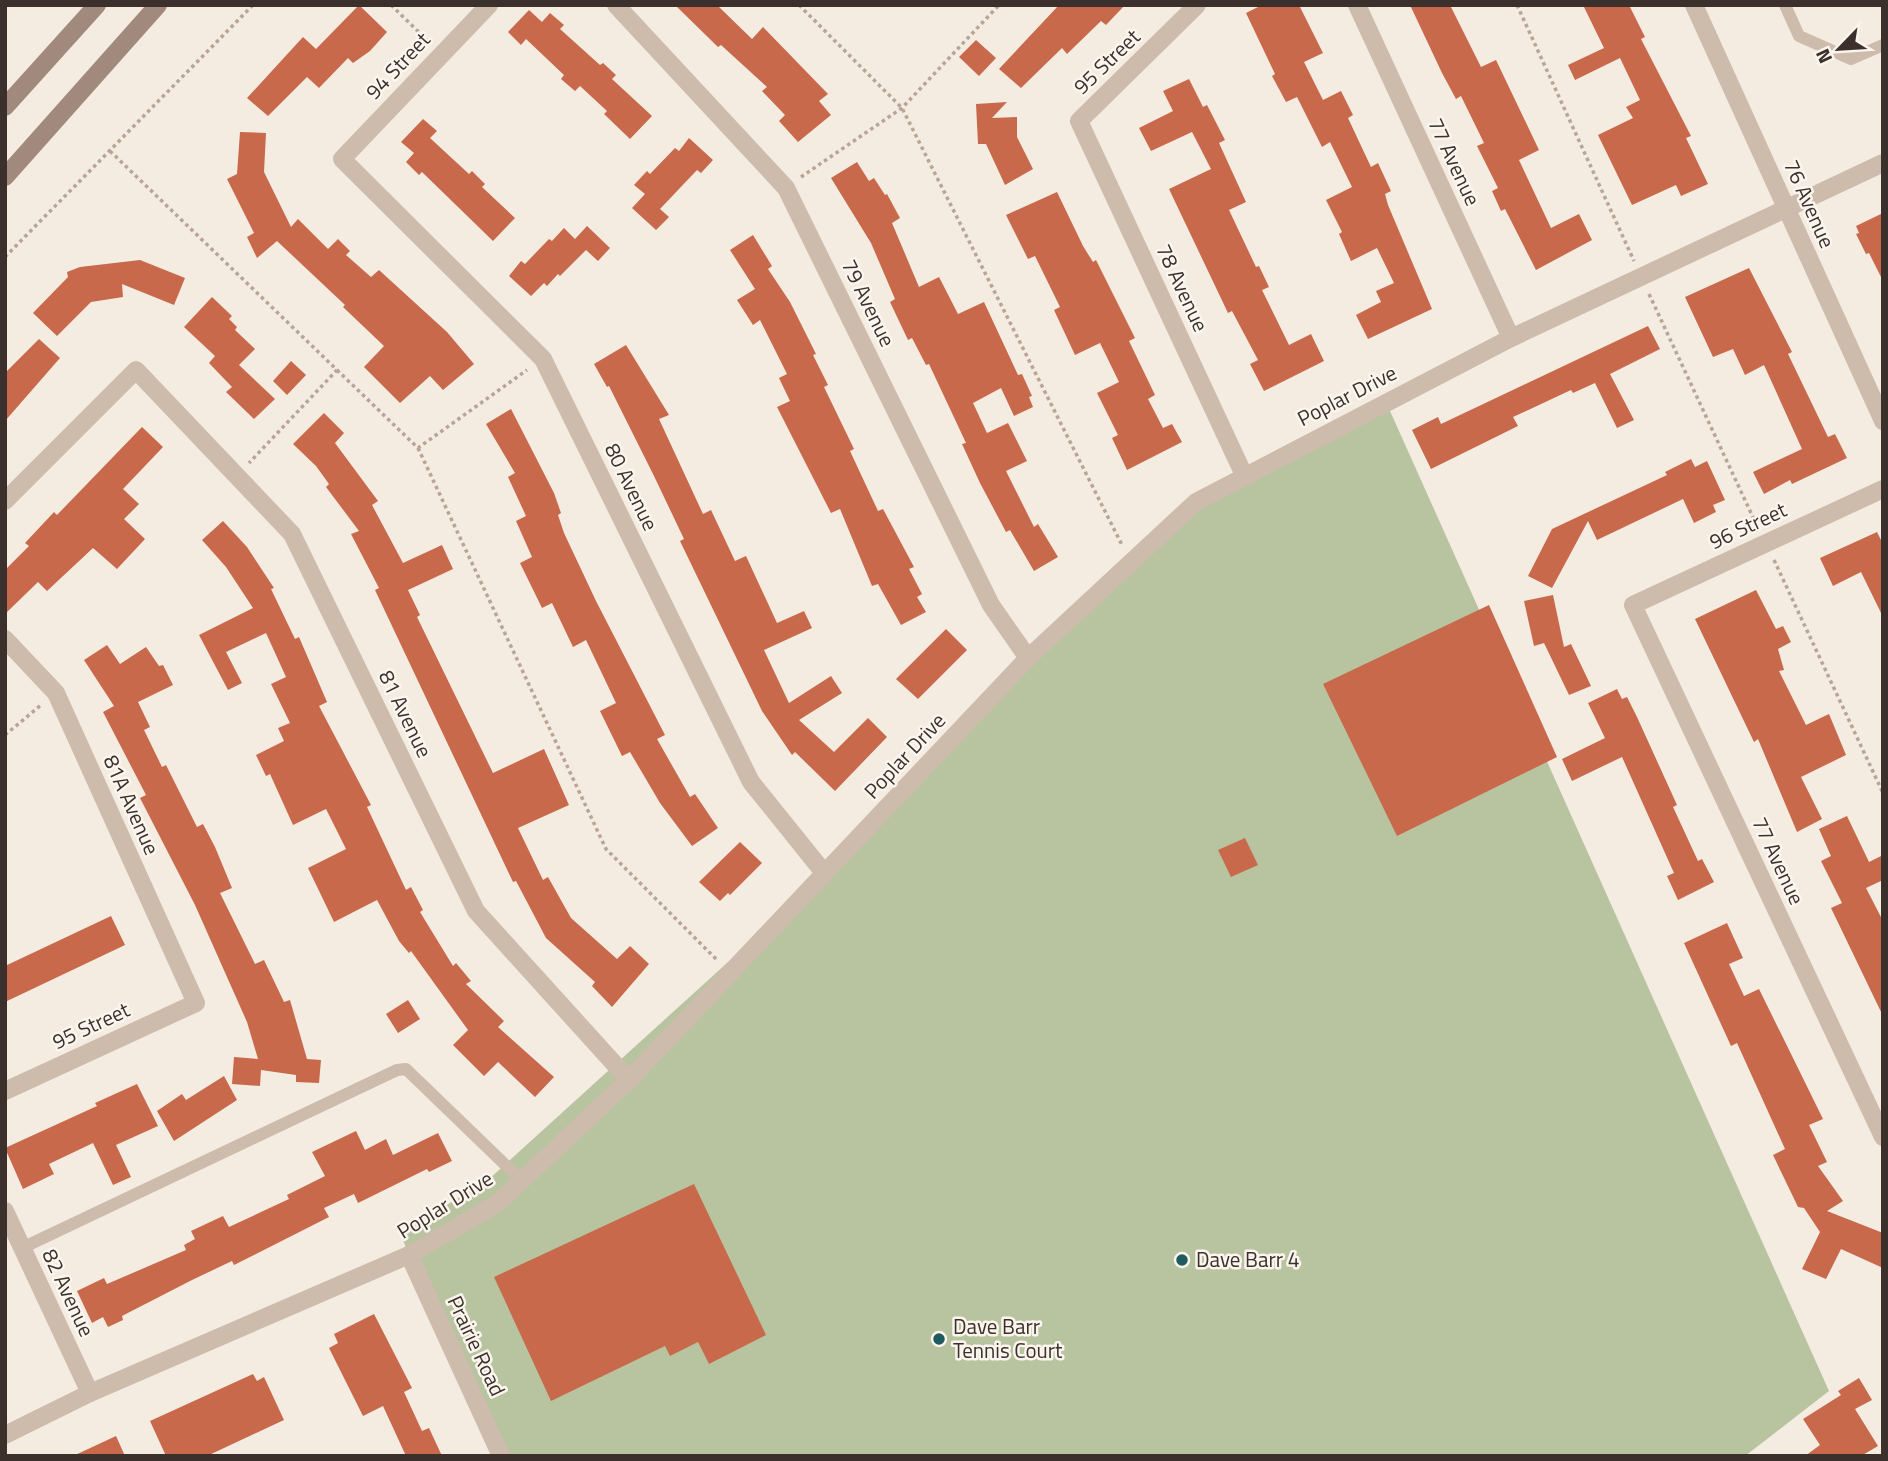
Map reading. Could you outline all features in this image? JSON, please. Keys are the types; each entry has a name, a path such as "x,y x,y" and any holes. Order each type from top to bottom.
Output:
{"main road":[{"path":"5,107 97,5"},
{"path":"7,172 158,5"}],"street":[{"name":"94 Street","path":"342,159 489,5"},
{"name":"79 Avenue","path":"616,5 786,188 991,605 1028,658"},
{"name":"95 Street","path":"1079,121 1197,5"},
{"name":"77 Avenue","path":"1357,5 1511,338"},
{"name":"76 Avenue","path":"1693,5 1883,421"},
{"name":"78 Avenue","path":"1079,121 1244,475"},
{"name":"80 Avenue","path":"342,159 543,359 751,782 825,874"},
{"name":"Poplar Drive","path":"5,1435 90,1393 409,1255 498,1203 629,1080 1028,658 1196,502 1511,338 1883,163"},
{"name":"81 Avenue","path":"5,501 136,370 292,534 476,911 629,1080"},
{"name":"96 Street","path":"1633,605 1883,489"},
{"name":"77 Avenue","path":"1633,605 1883,1137"},
{"name":"81A Avenue","path":"5,639 56,693 196,1003"},
{"name":"95 Street","path":"5,1091 196,1003"},
{"name":"82 Avenue","path":"5,1212 90,1393"},
{"name":"Prairie Road","path":"409,1255 501,1456"}],"lane":[{"path":"1785,5 1799,36 1851,58 1883,45"},
{"path":"22,1248 397,1070 406,1069 522,1181"}],"path":[{"path":"5,257 253,5"},
{"path":"391,5 441,53"},
{"path":"799,5 902,108 1130,563"},
{"path":"786,188 902,108 999,5"},
{"path":"1517,5 1641,277 1883,793"},
{"path":"110,151 418,448 606,849 731,974"},
{"path":"418,448 543,359"},
{"path":"237,476 337,370"},
{"path":"5,735 56,693"}],"green space":[{"path":"1386,402 1829,1391 1745,1456 493,1456 400,1233 488,1180 825,874 1028,658 1196,502"}],"building":[{"path":"359,5 387,32 370,51 353,63 348,58 319,88 307,77 268,116 247,98 303,37 316,49"},
{"path":"675,5 717,5 752,39 763,27 828,94 819,101 831,115 798,142 779,121 785,115 762,91 767,87 721,45 718,47"},
{"path":"1059,5 1125,5 1106,25 1101,21 1067,54 1062,48 1021,88 999,69"},
{"path":"1262,5 1299,5 1323,53 1304,62 1323,100 1341,91 1353,115 1348,118 1371,167 1378,163 1391,191 1385,194 1388,205 1432,309 1368,339 1356,315 1381,302 1376,291 1394,283 1377,248 1351,261 1339,234 1342,232 1326,200 1352,187 1330,142 1322,147 1297,97 1286,102 1272,76 1275,74 1246,13"},
{"path":"1410,5 1450,5 1481,67 1496,60 1539,150 1519,160 1551,228 1579,214 1592,240 1536,270 1505,209 1501,211 1492,191 1498,188 1477,146 1484,143 1461,96 1456,99 1442,73"},
{"path":"1583,5 1629,5 1645,37 1641,39 1691,136 1686,138 1708,184 1681,196 1676,185 1632,205 1598,135 1633,118 1626,107 1640,100 1620,58 1575,80 1568,65 1604,48"},
{"path":"529,10 542,22 550,13 564,25 560,29 600,65 603,63 616,75 612,79 652,116 630,139 604,114 607,111 580,86 575,91 561,79 564,75 526,39 521,45 508,32"},
{"path":"976,40 996,58 979,76 959,57"},
{"path":"1189,79 1203,107 1207,105 1225,140 1219,143 1246,202 1229,210 1256,267 1259,266 1269,287 1262,290 1289,345 1311,334 1324,361 1264,391 1250,364 1258,360 1232,311 1228,313 1169,189 1211,169 1192,132 1151,151 1139,128 1173,111 1163,91"},
{"path":"1007,102 992,118 1017,117 1017,137 1033,169 1005,185 986,144 978,144 976,104"},
{"path":"423,119 437,131 430,138 469,174 472,171 485,184 482,187 515,218 493,241 422,172 419,175 406,162 414,153 401,142"},
{"path":"240,132 266,133 264,172 291,227 298,219 328,249 338,239 350,251 346,255 371,277 379,270 447,332 474,364 443,390 430,376 400,403 364,367 384,346 343,307 345,305 277,241 257,258 247,237 254,233 227,179 237,174"},
{"path":"689,138 713,160 701,173 697,170 660,209 669,217 656,230 632,208 645,194 634,185 647,171 650,174 675,148 679,151"},
{"path":"857,162 869,181 874,178 885,195 887,194 900,218 892,223 919,287 939,277 958,314 984,302 1018,375 1022,374 1032,396 1029,397 1033,407 1014,416 1001,388 973,403 987,433 1008,423 1027,461 1006,471 1034,527 1038,524 1058,557 1034,571 1010,530 1006,532 980,483 962,444 966,443 929,364 926,365 912,338 908,340 890,302 895,299 871,243 831,178"},
{"path":"1057,192 1083,246 1093,262 1096,260 1135,338 1129,341 1155,395 1148,399 1163,428 1172,424 1182,442 1127,470 1112,438 1118,435 1097,393 1119,382 1100,343 1075,355 1054,310 1060,307 1035,256 1028,259 1006,215"},
{"path":"1883,213 1883,281 1856,234 1859,233 1856,226"},
{"path":"587,226 610,248 598,261 586,250 560,276 558,274 547,286 544,283 531,296 509,276 521,261 525,264 564,228 575,239"},
{"path":"753,235 772,266 768,269 790,302 816,354 813,355 828,385 824,387 854,449 850,451 878,511 883,509 914,567 909,569 922,594 917,597 926,612 901,625 878,584 872,586 840,509 831,513 777,407 790,401 779,378 787,374 760,320 753,325 737,300 755,289 730,250"},
{"path":"140,260 185,278 174,305 122,284 123,297 91,302 57,336 33,313 68,277 67,272 80,267"},
{"path":"1749,268 1792,352 1788,354 1828,437 1835,434 1847,458 1792,484 1790,480 1764,494 1753,472 1802,449 1764,365 1745,375 1733,349 1713,357 1685,297"},
{"path":"212,297 232,316 229,319 237,327 235,330 255,349 239,365 275,399 254,419 226,392 232,387 209,363 215,356 184,327"},
{"path":"1648,326 1660,349 1610,374 1634,420 1617,428 1595,383 1573,393 1571,390 1513,417 1518,426 1431,469 1412,430 1438,417 1441,424"},
{"path":"39,339 60,358 5,421 5,373"},
{"path":"626,345 669,415 659,419 703,514 711,510 735,561 746,556 777,623 804,611 812,628 764,650 789,703 831,676 842,693 799,720 834,752 868,718 887,737 835,791 795,752 792,755 762,711 680,541 684,539 654,476 609,386 607,387 594,364"},
{"path":"291,361 306,375 287,395 273,381"},
{"path":"511,409 554,493 564,533 596,601 665,735 657,739 690,797 695,794 718,828 692,846 660,803 630,752 622,756 600,711 616,703 586,640 573,647 552,603 542,608 520,563 532,557 516,521 526,516 508,477 515,473 486,424"},
{"path":"324,413 344,433 335,443 378,501 372,505 403,563 442,545 453,569 408,590 420,615 417,617 493,773 544,749 569,805 518,828 543,880 548,877 571,918 617,959 630,946 649,964 612,1007 592,986 595,982 546,938 516,881 513,882 375,590 379,588 351,534 359,531 326,487 329,484 316,466 293,444"},
{"path":"142,427 163,447 123,489 139,504 124,519 145,539 117,569 93,548 47,591 38,582 5,614 5,570 29,546 25,543 54,512 57,515"},
{"path":"1691,459 1695,467 1707,461 1725,500 1713,505 1716,512 1694,523 1683,499 1597,540 1588,521 1552,588 1528,576 1552,529 1667,475 1665,472"},
{"path":"223,521 247,547 274,588 271,589 295,639 299,637 327,702 319,706 371,805 367,807 406,890 411,887 423,910 420,912 453,966 456,963 471,981 466,984 504,1021 498,1027 554,1077 535,1097 498,1062 484,1076 453,1045 468,1030 411,951 409,953 399,941 377,900 334,922 308,868 346,849 326,809 293,825 270,774 266,776 256,755 284,741 278,728 290,723 271,684 286,677 266,633 226,652 242,683 228,690 199,635 253,608 226,567 202,540"},
{"path":"1877,532 1883,544 1883,617 1861,572 1833,586 1820,558"},
{"path":"1756,590 1776,629 1783,626 1791,642 1778,649 1784,670 1779,671 1806,725 1829,714 1846,755 1801,777 1822,819 1797,832 1758,739 1754,742 1695,619"},
{"path":"1553,595 1564,647 1571,644 1591,686 1569,695 1544,643 1534,646 1524,601"},
{"path":"1489,605 1557,757 1397,836 1323,684"},
{"path":"946,629 967,650 918,699 896,679"},
{"path":"107,645 120,664 146,647 159,666 163,665 173,685 138,702 150,727 144,730 162,767 166,765 197,827 203,824 215,847 232,888 220,893 255,964 264,960 284,1002 290,1000 307,1059 321,1060 319,1083 296,1082 296,1075 261,1070 260,1086 232,1084 234,1057 258,1059 247,1022 195,905 140,798 146,795 103,712 114,706 84,660"},
{"path":"1617,689 1622,699 1627,697 1677,805 1673,807 1698,861 1702,859 1714,882 1678,900 1667,876 1674,873 1622,757 1572,781 1562,759 1605,738 1588,703"},
{"path":"1847,816 1869,862 1883,855 1883,880 1866,888 1883,921 1883,1016 1831,908 1842,903 1821,861 1831,856 1819,829"},
{"path":"1245,838 1258,865 1231,877 1218,850"},
{"path":"740,842 762,863 730,895 728,893 720,901 699,882"},
{"path":"111,916 125,945 5,1002 5,966"},
{"path":"1727,923 1743,958 1729,964 1744,996 1759,989 1823,1119 1809,1125 1827,1162 1818,1166 1843,1201 1827,1211 1883,1233 1883,1268 1841,1249 1826,1279 1802,1269 1820,1232 1804,1208 1798,1207 1773,1155 1785,1149 1737,1043 1731,1046 1684,943"},
{"path":"408,1000 420,1019 398,1033 386,1014"},
{"path":"224,1076 237,1100 174,1141 157,1111 182,1094 186,1100"},
{"path":"137,1084 158,1126 116,1145 131,1177 113,1185 93,1143 49,1164 54,1174 23,1189 5,1148 97,1106 95,1103"},
{"path":"356,1131 365,1150 386,1139 393,1155 438,1133 452,1161 429,1172 427,1169 358,1203 354,1194 324,1208 329,1217 234,1265 232,1261 192,1280 122,1316 123,1320 108,1327 103,1317 92,1323 77,1291 104,1278 107,1284 186,1250 184,1245 195,1239 191,1231 223,1216 229,1227 289,1199 287,1195 325,1176 312,1152"},
{"path":"694,1184 766,1335 709,1364 698,1342 670,1356 665,1346 551,1401 494,1277"},
{"path":"374,1314 412,1388 404,1392 422,1431 429,1428 442,1456 406,1456 383,1406 363,1416 329,1348 338,1343 334,1334"},
{"path":"253,1374 257,1381 264,1377 284,1420 207,1456 166,1456 150,1421"},
{"path":"1859,1378 1872,1400 1855,1409 1878,1446 1861,1456 1805,1456 1820,1445 1803,1419 1841,1395 1838,1391"},
{"path":"116,1436 125,1456 73,1456"}],"place":[{"name":"Dave Barr 4","path":"1182,1260"},
{"name":"Dave Barr Tennis Court","path":"939,1339"}]}
